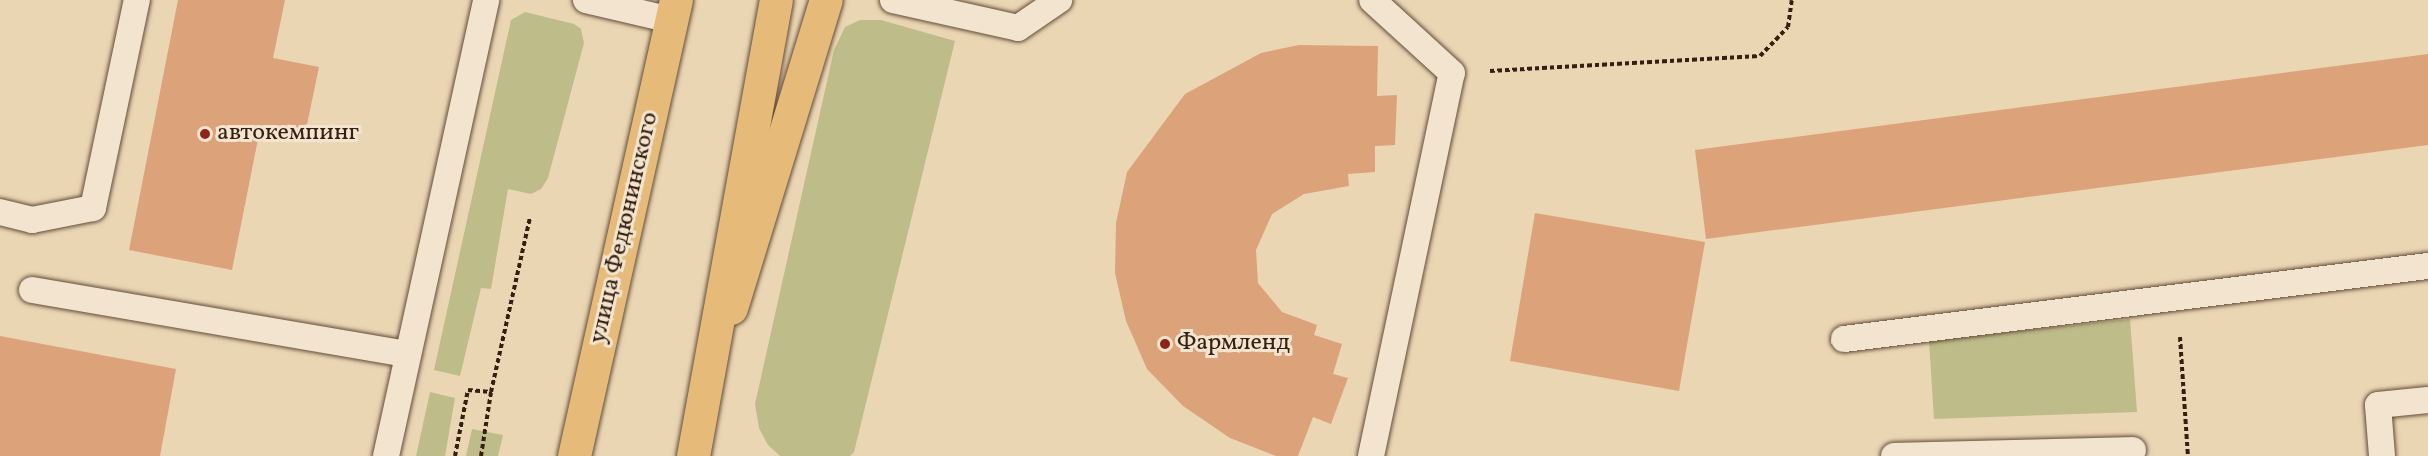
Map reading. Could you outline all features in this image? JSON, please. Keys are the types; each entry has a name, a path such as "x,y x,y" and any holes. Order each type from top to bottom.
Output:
{"main road":[{"path":"693,456 776,0"},
{"path":"703,398 826,0"},
{"name":"улица Федюнинского","path":"574,456 674,10"}],"lane":[{"path":"0,212 32,220 93,208 137,0"},
{"path":"386,456 486,0"},
{"path":"586,0 674,10"},
{"path":"893,0 1018,28 1059,0"},
{"path":"1371,456 1452,73 1372,0"},
{"path":"1844,339 2428,266"},
{"path":"32,290 408,354"},
{"path":"2382,456 2378,405 2428,400"},
{"path":"1894,456 2133,450"}],"path":[{"path":"1452,73 1760,57 1788,27 1792,0"},
{"path":"480,456 491,392 530,217"},
{"path":"2178,297 2188,456"},
{"path":"455,456 468,390 491,392"}],"shaded area":[{"path":"525,12 574,24 581,29 584,43 548,178 541,189 531,194 508,189 491,289 481,288 460,376 434,370 511,20"},
{"path":"860,20 881,20 955,41 854,452 850,456 780,456 768,445 759,428 755,404 834,50 845,27"},
{"path":"2130,319 2137,412 1934,419 1929,341"},
{"path":"430,392 455,398 445,456 416,456"},
{"path":"472,429 503,435 498,456 466,456"}],"building":[{"name":"автокемпинг","path":"178,0 285,0 273,58 319,67 304,139 260,129 232,270 129,250"},
{"path":"1299,45 1378,46 1377,96 1397,95 1395,145 1375,146 1375,172 1348,174 1349,186 1304,194 1272,214 1256,250 1258,283 1282,312 1317,325 1314,335 1342,344 1333,374 1348,378 1331,424 1313,417 1298,456 1276,456 1230,438 1183,406 1147,369 1126,321 1115,273 1116,223 1127,172 1185,94 1261,53"},
{"path":"2428,54 2428,145 1706,239 1695,150"},
{"path":"1535,213 1705,242 1679,391 1510,361"},
{"path":"0,336 176,369 160,456 0,456"}],"place":[{"name":"автокемпинг","path":"205,134"},
{"name":"Фармленд","path":"1165,344"}]}
